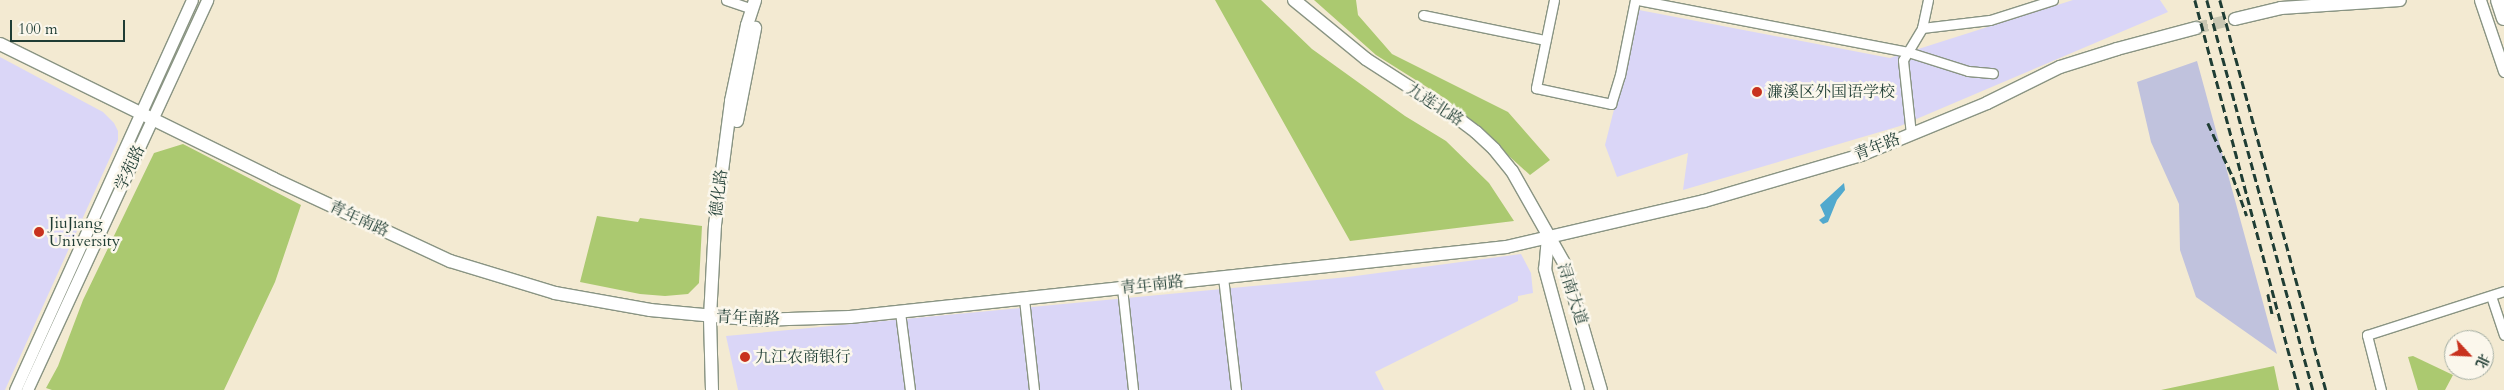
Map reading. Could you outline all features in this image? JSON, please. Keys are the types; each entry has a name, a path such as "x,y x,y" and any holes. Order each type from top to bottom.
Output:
{"highway":[{"path":"2498,0 2504,18"}],"main road":[{"name":"德化路","path":"720,390 714,317 722,227 738,108 763,0"},
{"name":"九莲北路","path":"1294,0 1366,59 1456,117 1494,149 1524,190 1548,236"},
{"path":"2235,19 2282,8 2400,0"},
{"name":"德化路","path":"712,390 716,225 731,101 754,4"},
{"name":"青年路","path":"1548,236 1704,201 1860,154 1986,103 2060,67 2118,48 2196,28"},
{"name":"青年南路","path":"0,44 450,261 555,293 650,310 714,317 776,319 850,317 1506,247 1548,236"},
{"name":"浔南大道","path":"1548,236 1545,269 1578,390"},
{"name":"浔南大道","path":"1548,236 1564,263 1601,390"}],"street":[{"name":"学苑路","path":"15,390 192,0"},
{"name":"学苑路","path":"27,390 207,0"},
{"path":"726,0 754,4"},
{"path":"1554,0 1536,88 1610,104 1620,75 1636,0 1908,52 1968,71 1994,73"},
{"path":"1911,134 1903,60 1922,28 1928,0"},
{"path":"1922,28 1990,20 2053,0"},
{"path":"2480,0 2504,71"},
{"path":"1423,15 1545,40"},
{"path":"1223,277 1236,390"},
{"path":"1122,288 1133,390"},
{"path":"2381,390 2367,335 2504,291"},
{"path":"2491,296 2504,335"},
{"path":"1024,298 1034,390"},
{"path":"900,312 910,390"}],"shaded area":[{"name":"濂溪区外国语学校","path":"2073,0 2160,0 2168,12 1900,126 1683,190 1688,153 1617,177 1605,145 1639,10 1890,58"},
{"name":"JiuJiang University","path":"0,57 103,112 114,123 118,131 118,140 5,390 0,390"},
{"path":"2197,61 2277,354 2196,297 2180,250 2179,204 2151,142 2137,82"},
{"path":"1521,254 1531,273 1533,293 1518,296 1518,301 1375,372 1384,390 738,390 726,336 1348,277"}],"green space":[{"path":"1215,0 1261,0 1312,49 1405,116 1446,141 1489,183 1514,221 1350,241"},
{"path":"1314,0 1356,0 1358,15 1392,54 1508,112 1550,160 1530,175 1446,99 1376,55"},
{"path":"183,144 301,205 275,282 224,390 52,390 46,388 58,366 83,300 154,153"},
{"path":"597,216 638,222 640,218 702,226 699,283 688,294 665,296 640,294 580,282"},
{"path":"2413,356 2444,371 2444,380 2450,380 2445,390 2418,390 2408,357"},
{"path":"2274,366 2279,390 2161,390"}],"water":[{"path":"1844,183 1845,190 1837,200 1828,222 1823,224 1819,220 1825,216 1820,205"}],"tunnel":[{"path":"2196,28 2235,19"}],"railway":[{"path":"2195,0 2299,390"},
{"path":"2207,0 2313,390"},
{"path":"2220,0 2326,390"},
{"path":"2208,123 2233,177 2247,216"},
{"path":"2268,294 2273,317"}],"place":[{"name":"濂溪区外国语学校","path":"1757,92"},
{"name":"JiuJiang University","path":"39,232"},
{"name":"九江农商银行","path":"745,357"}]}
